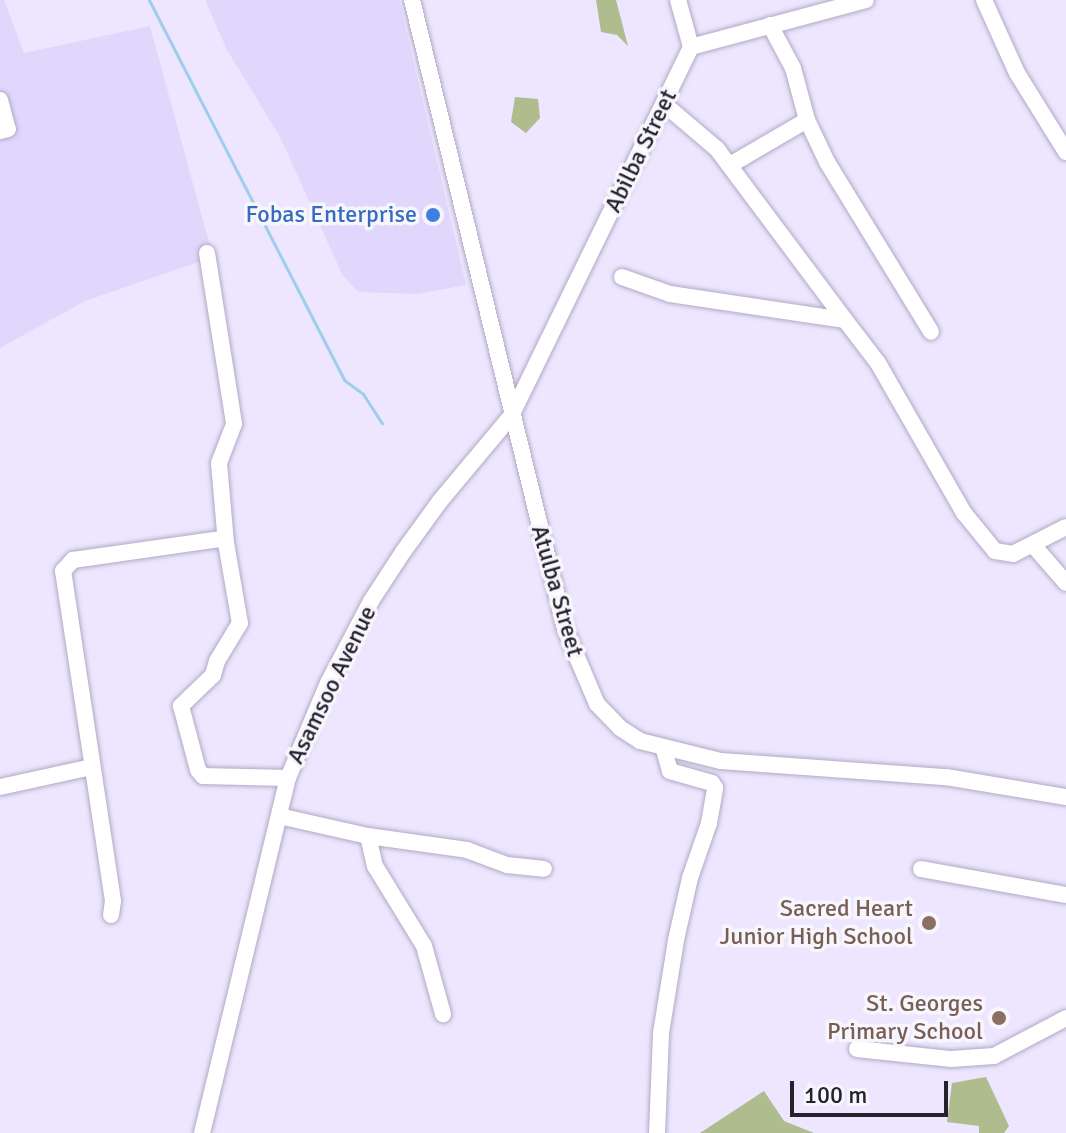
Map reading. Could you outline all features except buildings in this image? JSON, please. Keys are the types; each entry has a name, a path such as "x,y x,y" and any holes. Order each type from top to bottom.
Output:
{"street":[{"name":"Atulba Street","path":"412,0 565,629 588,692 620,728 664,750 791,769 946,777 1066,797"},
{"path":"678,0 691,47 866,0"},
{"path":"984,0 1017,73 1066,152"},
{"path":"770,25 793,68 807,120 827,162 931,332"},
{"name":"Abilba Street","path":"511,416 691,47"},
{"path":"0,100 8,129 0,131"},
{"path":"664,104 711,143 730,165 878,363 964,513 995,551 1013,554 1066,527"},
{"path":"730,165 807,120"},
{"path":"207,253 234,424 219,463 226,543 239,626 217,661 211,678 182,703 199,774 208,778 288,778"},
{"path":"622,277 670,294 845,320"},
{"name":"Asamsoo Avenue","path":"202,1133 288,778 328,683 371,601 440,501 511,416"},
{"path":"111,915 113,901 63,577 65,566 73,560 220,539 226,543"},
{"path":"1033,545 1066,583"},
{"path":"657,1133 661,1033 676,940 690,878 709,823 715,788 712,783 670,771 664,750"},
{"path":"0,787 92,767"},
{"path":"279,816 368,836 467,850 507,865 544,869"},
{"path":"368,836 375,866 424,946 443,1014"},
{"path":"921,869 1066,895"},
{"path":"857,1049 951,1059 994,1056 1066,1018"}],"shaded area":[{"path":"0,0 4,0 24,53 150,26 213,257 85,301 0,348"},
{"path":"205,0 399,0 466,285 418,294 358,292 342,274 280,137 227,50"}],"green space":[{"path":"596,0 616,0 628,46 617,35 601,32"},
{"path":"515,97 538,99 540,118 526,133 511,122"},
{"path":"986,1077 1009,1126 1004,1133 979,1133 979,1126 947,1122 952,1083"},
{"path":"764,1091 784,1121 814,1133 700,1133"}],"waterway":[{"path":"149,0 344,380 363,394 382,423"}],"place":[{"name":"Fobas Enterprise","path":"433,215"},
{"name":"Sacred Heart Junior High School","path":"929,923"},
{"name":"St. Georges Primary School","path":"999,1018"}]}
